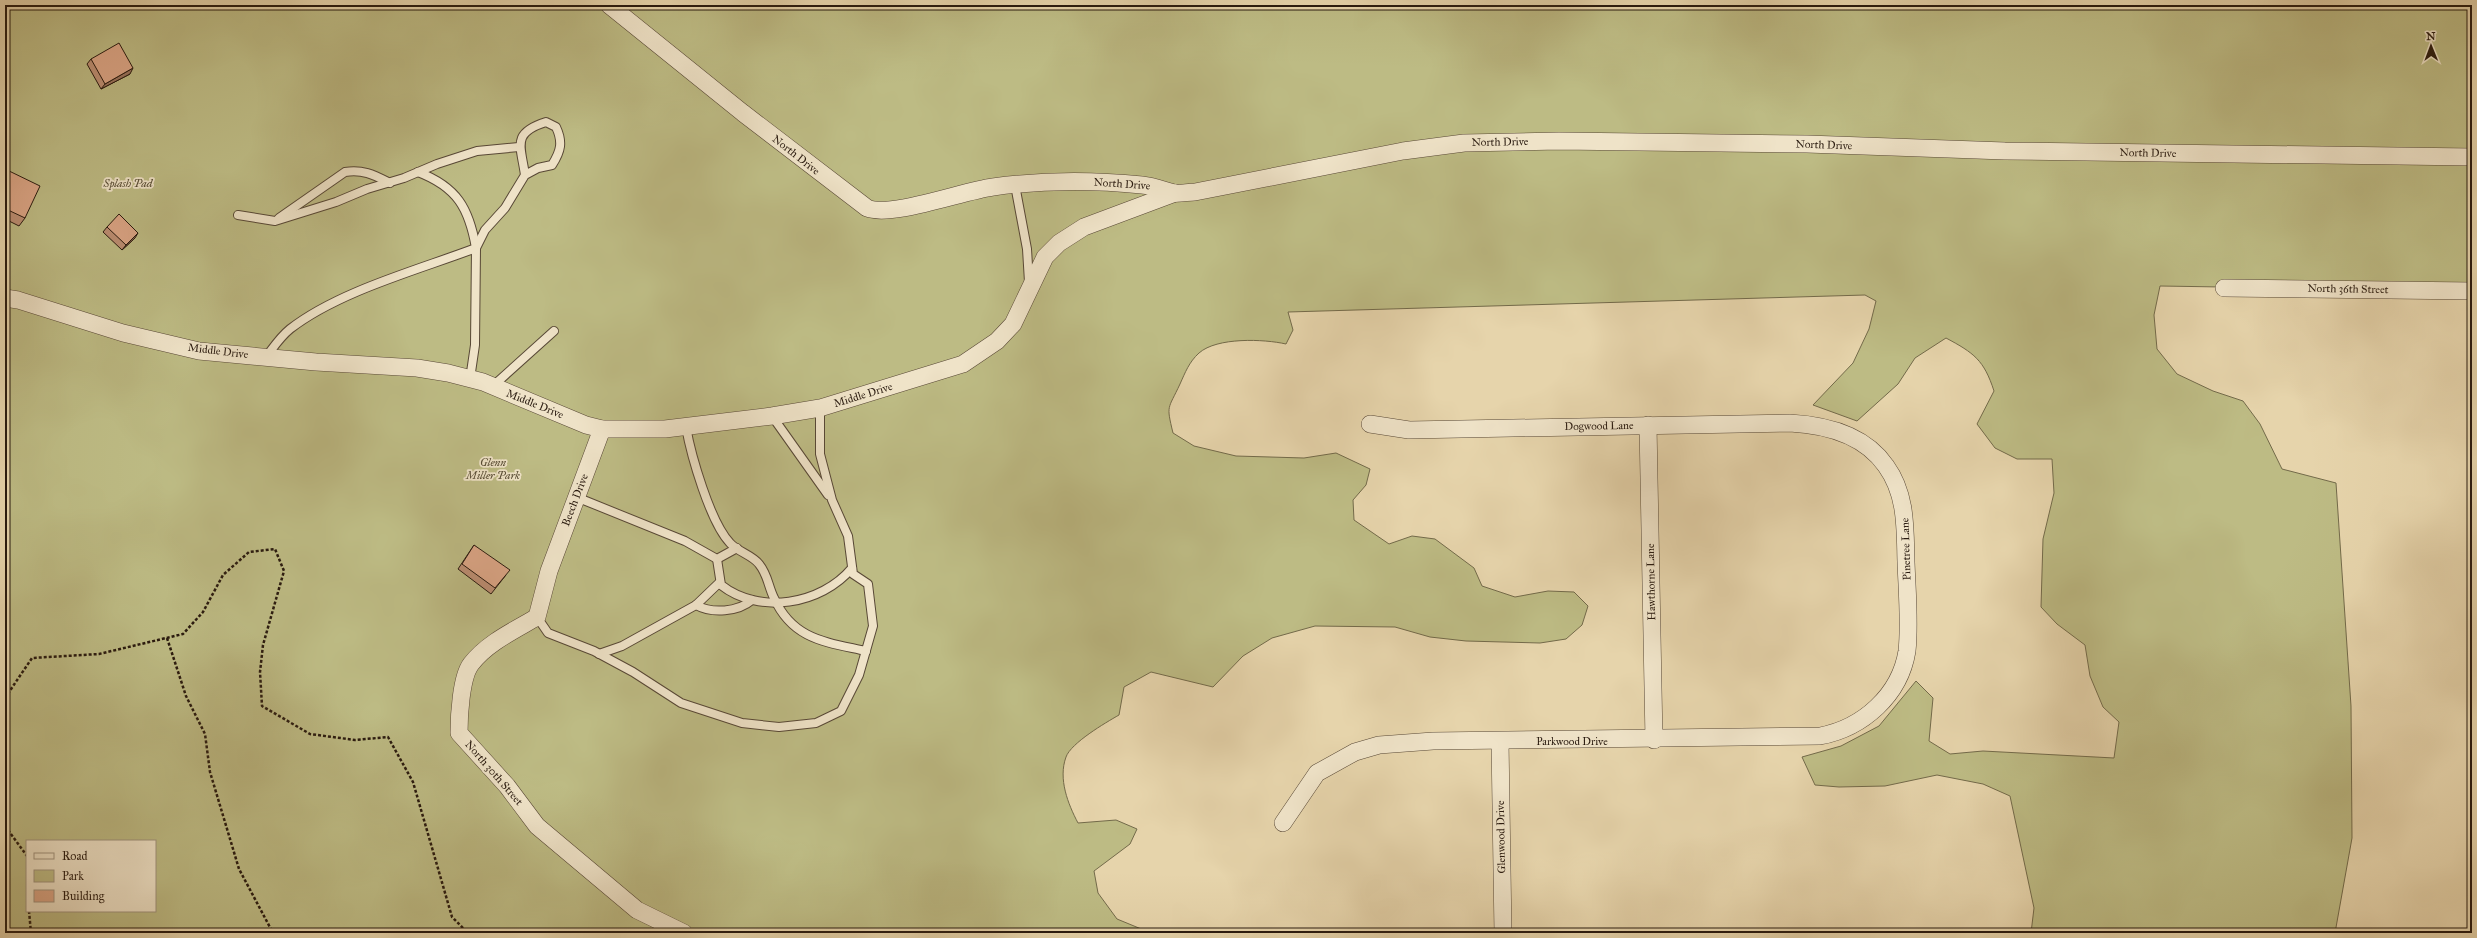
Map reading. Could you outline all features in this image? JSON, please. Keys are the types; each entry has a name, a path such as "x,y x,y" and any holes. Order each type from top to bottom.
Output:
{"street":[{"name":"North Drive","path":"609,5 743,113 867,208 875,212 891,211 958,193 1057,180 1127,184 1160,188 1175,193 1195,192 1403,151 1464,143 1559,141 1807,144 2005,151 2472,157"},
{"name":"Middle Drive","path":"5,298 18,300 123,333 199,351 417,368 470,379 493,386 586,425 602,429 636,430 686,427 820,408 963,364 997,341 1013,324 1045,257 1059,243 1084,227 1175,193"},
{"name":"North 36th Street","path":"2224,288 2472,291"},
{"name":"Dogwood Lane","path":"1370,424 1409,430 1790,423 1827,427"},
{"name":"Hawthorne Lane","path":"1648,425 1654,740"},
{"name":"Pinetree Lane","path":"1827,427 1864,444 1876,454 1891,474 1902,499 1907,576 1907,650 1902,670 1884,702"},
{"name":"Beech Drive","path":"537,617 548,571 602,429"},
{"name":"North 30th Street","path":"537,617 499,640 471,664 459,702 459,733 507,786 537,826 638,910 684,933"},
{"name":"Parkwood Drive","path":"1283,823 1317,773 1355,752 1379,745 1500,741 1654,740 1820,736 1834,734 1853,724 1868,716 1884,702"},
{"name":"Glenwood Drive","path":"1500,741 1503,933"}],"lane":[{"path":"266,357 289,330 326,307 378,285 476,248 485,230 505,208 525,175 538,168 552,165 560,153 562,139 556,127 546,122 533,126 522,135 519,147 525,175"},
{"path":"238,216 275,221 477,151 519,147"},
{"path":"275,221 345,172 357,170 370,173 390,182"},
{"path":"418,172 443,184 463,204 473,230 476,248 475,345 470,379"},
{"path":"1015,185 1027,249 1030,289"},
{"path":"493,386 554,331"},
{"path":"537,617 548,633 599,654 633,672 681,703 742,723 779,727 816,723 841,711 859,675 873,626 868,584 853,574 848,536 832,500 820,454 820,408"},
{"path":"772,416 832,500"},
{"path":"686,427 696,468 718,524 730,544 759,563 769,578 773,597 796,629 831,645 866,651"},
{"path":"576,497 685,540 717,559"},
{"path":"717,559 737,548"},
{"path":"717,559 721,586 732,594 778,605 818,594 852,568"},
{"path":"599,654 622,646 696,604 720,582"},
{"path":"696,604 704,609 734,610 744,607 752,600"}],"path":[{"path":"5,698 32,658 99,654 183,634 203,612 223,575 249,552 275,549 284,571 263,645 260,672 262,706 310,734 355,740 388,737 413,782 452,917 468,933"},
{"path":"167,638 186,696 205,734 210,772 239,869 273,933"},
{"path":"5,826 26,855"},
{"path":"29,912 31,933"},
{"path":"107,933 112,931 123,933"}],"green space":[{"name":"Glenn Miller Park","path":"5,5 2472,5 2472,291 2160,286 2154,315 2157,349 2177,374 2213,391 2243,401 2260,424 2282,469 2336,483 2351,706 2352,838 2335,933 2031,933 2034,908 2010,796 1983,784 1937,775 1885,786 1839,787 1815,785 1802,757 1841,746 1879,726 1916,681 1933,698 1929,741 1950,754 1983,751 2114,758 2119,722 2103,707 2090,676 2085,645 2057,624 2041,607 2043,539 2054,493 2052,459 2017,459 1995,448 1977,424 1994,391 1986,372 1977,358 1964,348 1946,338 1915,358 1898,384 1857,421 1813,405 1853,363 1869,329 1876,301 1865,295 1288,312 1293,330 1286,344 1254,340 1229,342 1217,344 1199,353 1188,368 1169,407 1169,417 1173,433 1194,446 1236,456 1304,458 1336,453 1370,469 1366,485 1353,500 1354,520 1389,544 1412,536 1435,539 1474,568 1482,586 1515,597 1548,591 1574,592 1588,606 1582,625 1566,639 1540,643 1466,641 1430,637 1395,627 1315,626 1272,638 1243,656 1213,687 1151,672 1124,687 1119,715 1089,734 1074,746 1066,757 1063,774 1065,791 1078,823 1116,820 1137,829 1130,844 1094,871 1098,893 1117,919 1151,933 5,933"}],"building":[{"path":"119,43 133,68 105,84 91,59"},
{"path":"5,169 40,186 25,218 8,210 5,215"},
{"path":"119,214 138,233 126,245 107,227"},
{"path":"474,545 510,570 495,588 462,564"}],"park label":[{"name":"Splash Pad","path":"128,183"}]}
